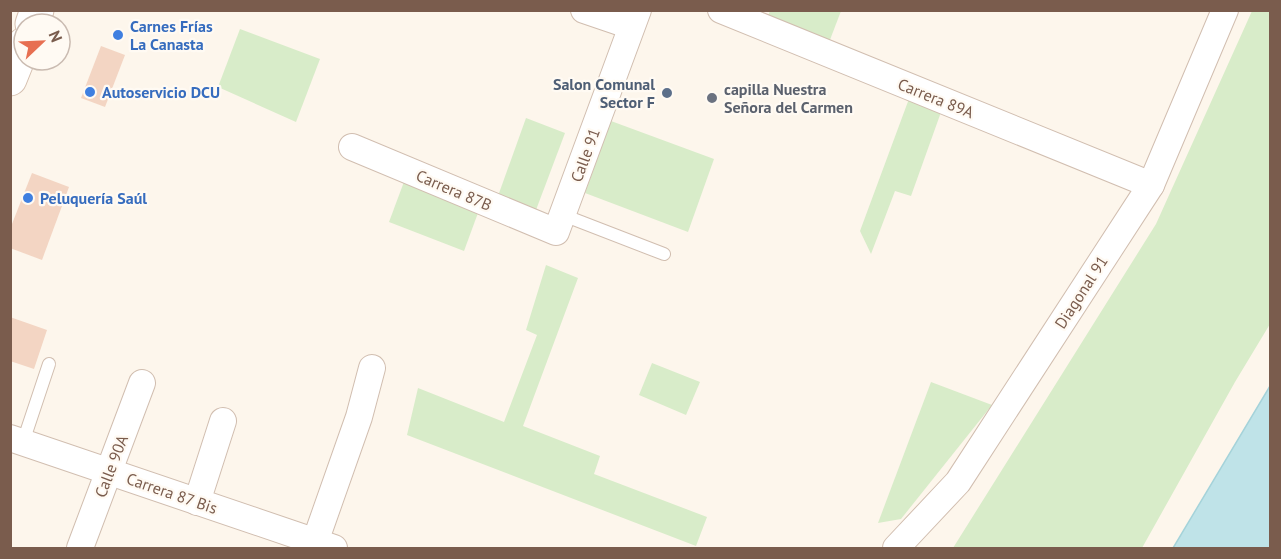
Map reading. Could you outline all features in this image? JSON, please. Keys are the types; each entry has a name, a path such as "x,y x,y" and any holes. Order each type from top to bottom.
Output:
{"street":[{"path":"584,10 635,18"},
{"name":"Carrera 89A","path":"721,10 1151,185"},
{"name":"Diagonal 91","path":"896,549 958,482 1151,185 1226,10"},
{"name":"Calle 91","path":"560,223 635,18"},
{"name":"Carrera 87B","path":"352,147 560,223"},
{"path":"324,545 372,368"},
{"name":"Calle 90A","path":"80,549 142,383"},
{"path":"197,502 223,422"},
{"name":"Carrera 87 Bis","path":"17,440 324,545"}],"lane":[{"name":"Carrera 87B","path":"560,223 664,254"},
{"path":"17,440 49,364"}],"green space":[{"path":"770,11 841,11 828,45 765,22"},
{"path":"1252,11 1270,11 1270,324 1142,548 953,548 1156,224"},
{"path":"240,29 320,59 296,122 218,87"},
{"path":"913,88 945,101 911,196 895,191 871,254 860,231"},
{"path":"526,118 565,133 536,210 498,196"},
{"path":"611,121 714,159 688,232 585,193"},
{"path":"408,171 482,202 464,251 389,222"},
{"path":"546,265 578,278 523,426 600,456 594,474 707,517 696,546 407,435 418,388 504,422 537,335 526,330"},
{"path":"652,363 700,382 686,415 639,395"},
{"path":"931,382 992,405 901,519 878,523"}],"water":[{"path":"1270,386 1270,548 1173,548"}],"building":[{"path":"101,46 125,55 105,107 81,98"},
{"path":"32,173 69,187 42,260 10,248 10,229"},
{"path":"10,317 47,330 34,369 10,361"}],"place":[{"name":"Carnes Frías La Canasta","path":"118,35"},
{"name":"Autoservicio DCU","path":"90,92"},
{"name":"Salon Comunal Sector F","path":"667,93"},
{"name":"capilla Nuestra Señora del Carmen","path":"712,98"},
{"name":"Peluquería Saúl","path":"28,198"}]}
